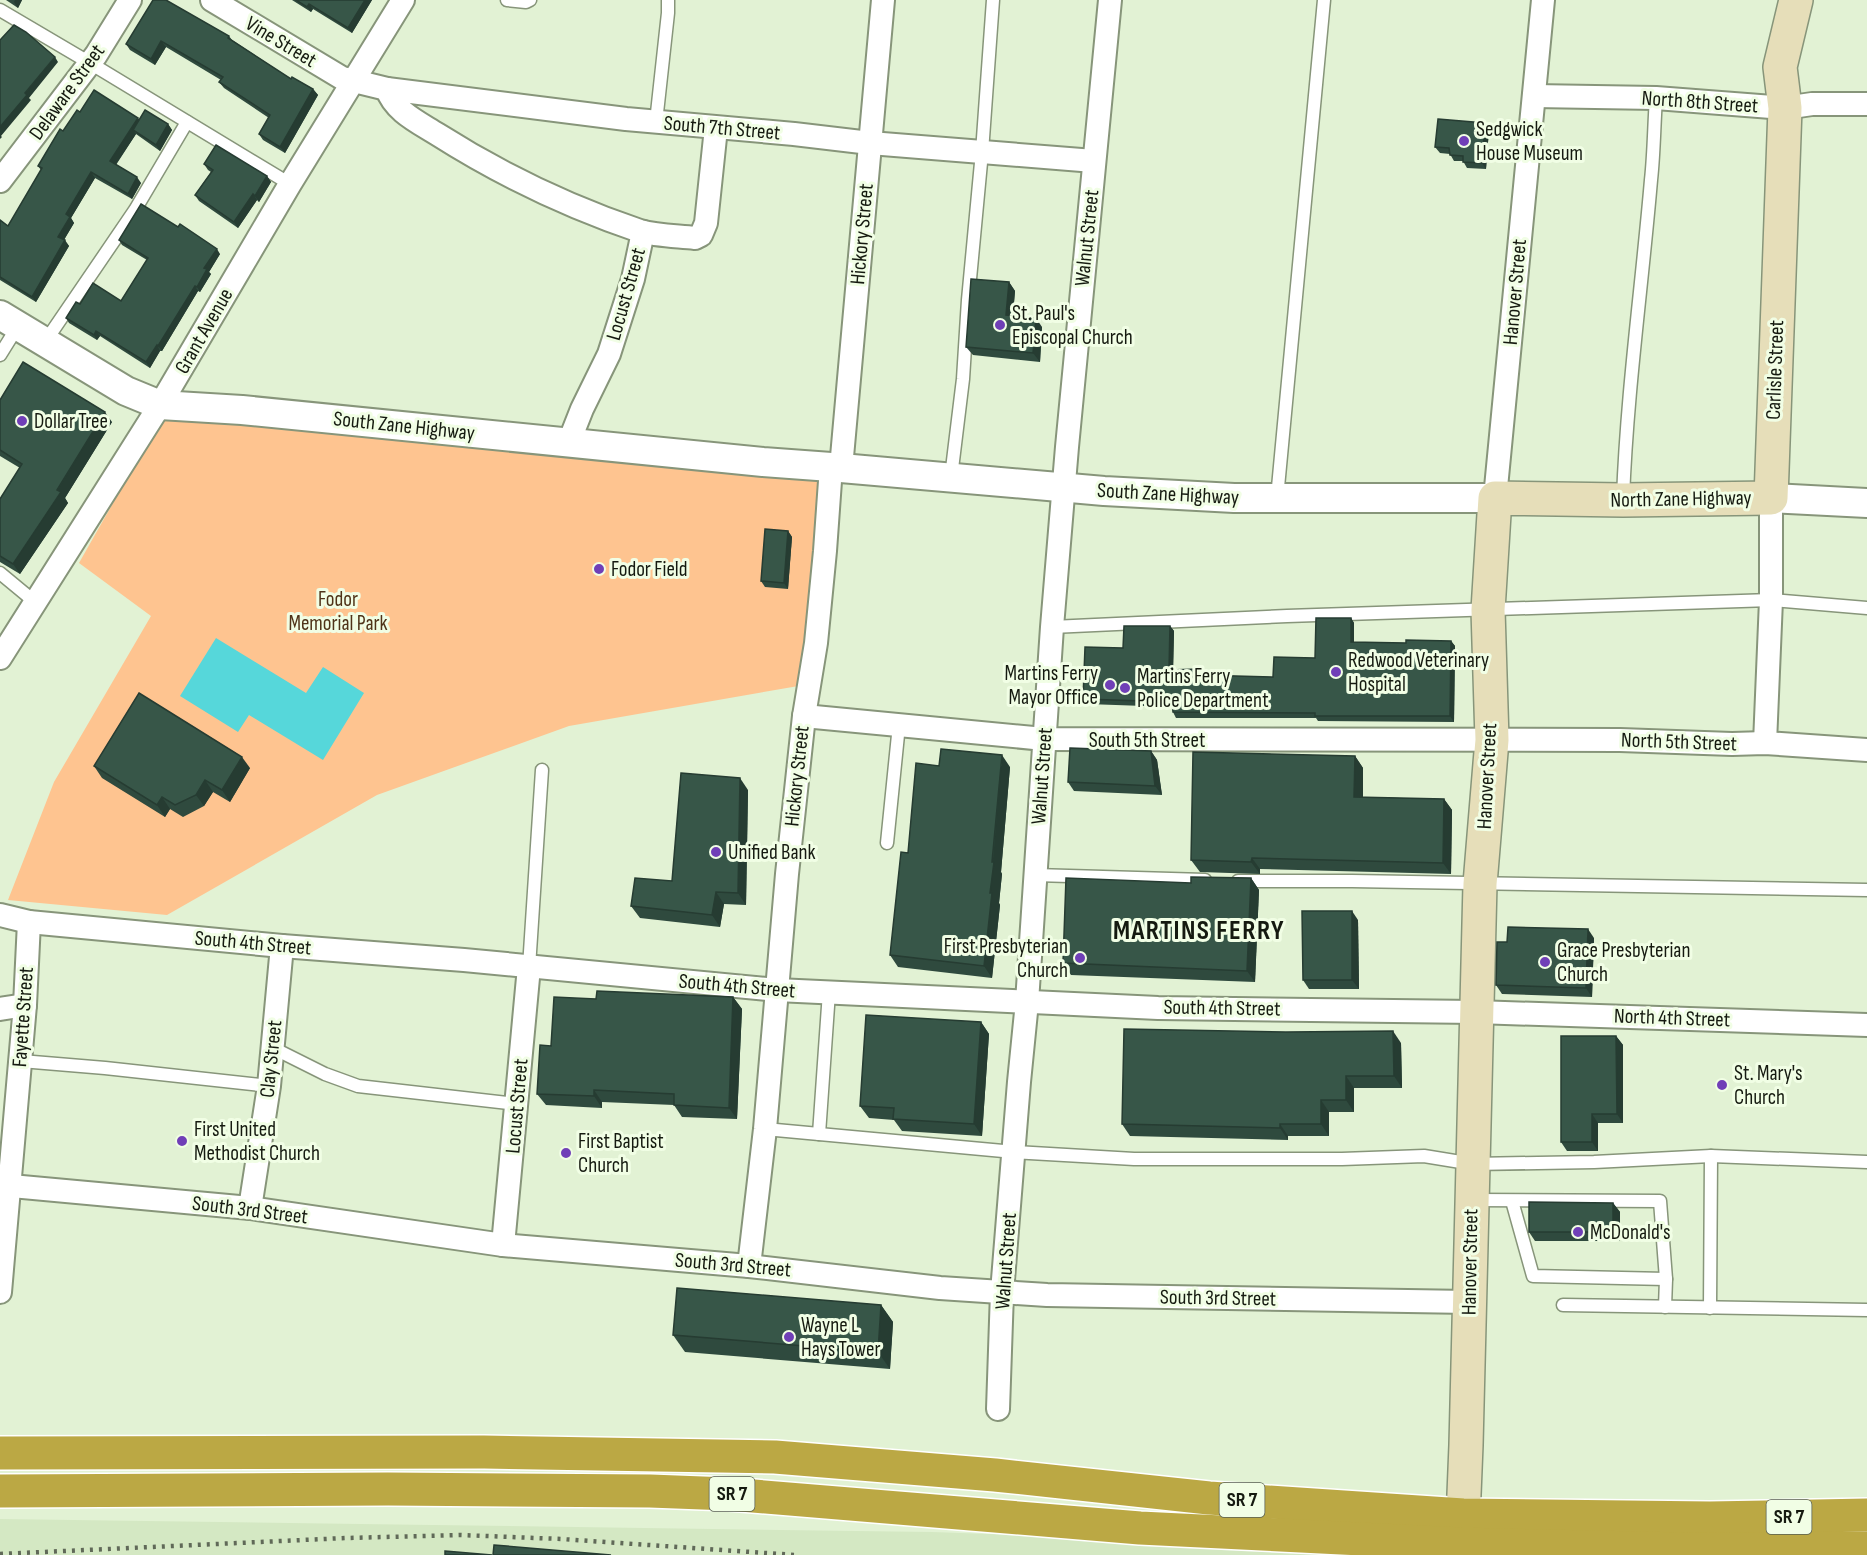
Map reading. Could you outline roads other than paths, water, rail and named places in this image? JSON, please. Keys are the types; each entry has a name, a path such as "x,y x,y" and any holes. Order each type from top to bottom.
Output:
{"highway":[{"name":"SR 7","path":"0,1453 484,1452 775,1457 995,1475 1209,1498 1462,1538 1710,1518 1867,1515"},
{"name":"SR 7","path":"0,1491 388,1489 662,1491 729,1494 1140,1528 1462,1538 1684,1549 1867,1548"}],"main road":[{"name":"Carlisle Street","path":"1771,498 1785,108 1780,66 1796,0"},
{"name":"North Zane Highway","path":"1495,498 1623,500 1771,498"},
{"name":"Hanover Street","path":"1462,1538 1480,884 1492,740 1488,610 1495,498"}],"street":[{"name":"Delaware Street","path":"0,181 90,63 130,0"},
{"name":"Vine Street","path":"212,0 352,82"},
{"name":"Grant Avenue","path":"3,650 160,405 290,184 404,0"},
{"name":"Hickory Street","path":"749,1266 765,1129 804,716 815,653 836,467 870,143 882,0"},
{"name":"Walnut Street","path":"998,1409 1002,1292 1027,1002 1052,627 1110,0"},
{"name":"Hanover Street","path":"1495,498 1543,0"},
{"name":"South 7th Street","path":"352,82 387,89 656,122 870,143 1094,161"},
{"path":"387,89 393,102 410,117 476,159 527,184 643,232"},
{"name":"North 8th Street","path":"1534,96 1656,98 1785,108 1812,104 1867,104"},
{"name":"Locust Street","path":"569,442 582,409 609,354 633,279 643,232 695,238 701,235 706,223 716,128"},
{"name":"South Zane Highway","path":"9,320 126,391 160,405 242,410 763,462 1064,487 1234,498 1495,498"},
{"name":"North Zane Highway","path":"1771,498 1867,503"},
{"name":"Carlisle Street","path":"1766,743 1771,600 1771,498"},
{"name":"South 5th Street","path":"804,716 1044,739 1492,740"},
{"name":"North 5th Street","path":"1492,740 1766,743 1867,750"},
{"name":"South 4th Street","path":"0,915 29,922 777,990 1158,1008 1476,1012"},
{"name":"Fayette Street","path":"0,1292 4,1186 21,1062 29,922"},
{"name":"Clay Street","path":"250,1208 270,1086 282,946"},
{"name":"Locust Street","path":"503,1245 529,967"},
{"path":"0,1009 25,1005"},
{"name":"North 4th Street","path":"1476,1012 1867,1025"},
{"name":"South 3rd Street","path":"4,1186 250,1208 503,1245 749,1266 940,1288 1047,1295 1469,1302"}],"lane":[{"path":"507,0 526,2 530,0"},
{"path":"656,122 668,0"},
{"path":"951,477 963,379 993,0"},
{"path":"1276,499 1324,0"},
{"path":"0,10 290,184"},
{"path":"1623,500 1633,351 1652,180 1656,98"},
{"path":"45,342 135,210 187,122"},
{"path":"0,355 9,320"},
{"path":"0,573 35,602"},
{"path":"1052,627 1656,602 1771,600 1867,608"},
{"path":"888,843 899,725"},
{"path":"529,967 542,771"},
{"path":"1035,875 1220,881 1352,881 1867,890"},
{"path":"819,1134 829,992"},
{"path":"273,1048 325,1074 358,1086 517,1104"},
{"path":"21,1062 105,1068 270,1086"},
{"path":"765,1129 1014,1152 1134,1159 1342,1159 1425,1156 1473,1164 1594,1162 1711,1156 1867,1162"},
{"path":"1710,1308 1711,1156"},
{"path":"1472,1200 1660,1201 1666,1279 1665,1307"},
{"path":"1512,1201 1533,1276 1666,1279"},
{"path":"1563,1305 1867,1310"}],"water":[{"path":"216,638 306,693 323,667 364,693 323,760 249,715 238,732 180,696"}],"railway":[{"path":"0,1554 461,1535 561,1539 795,1555"}],"place":[{"name":"Sedgwick House Museum","path":"1464,141"},
{"name":"St. Paul's Episcopal Church","path":"1000,325"},
{"name":"Dollar Tree","path":"22,421"},
{"name":"Fodor Field","path":"599,569"},
{"name":"Redwood Veterinary Hospital","path":"1336,672"},
{"name":"Martins Ferry Mayor Office","path":"1110,685"},
{"name":"Martins Ferry Police Department","path":"1125,688"},
{"name":"Unified Bank","path":"716,852"},
{"name":"First Presbyterian Church","path":"1080,958"},
{"name":"Grace Presbyterian Church","path":"1545,962"},
{"name":"St. Mary's Church","path":"1722,1085"},
{"name":"First United Methodist Church","path":"182,1141"},
{"name":"First Baptist Church","path":"566,1153"},
{"name":"McDonald's","path":"1578,1232"},
{"name":"Wayne L Hays Tower","path":"789,1337"}],"district":[{"name":"MARTINS FERRY","path":"1199,931"}],"park label":[{"name":"Fodor Memorial Park","path":"338,611"}]}
